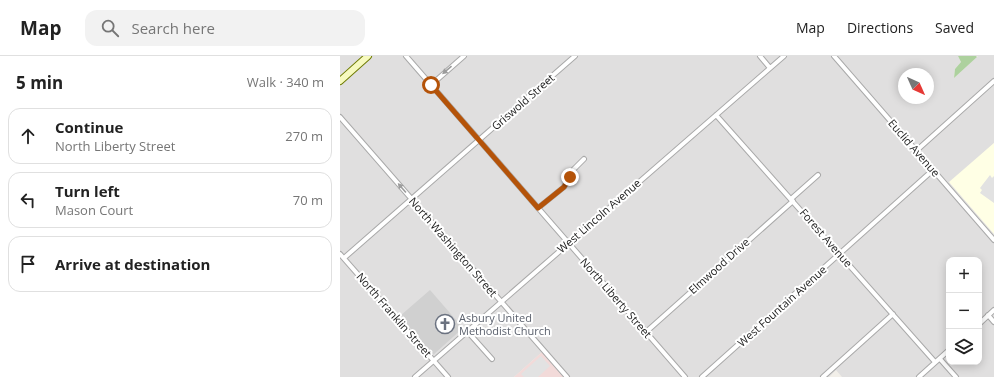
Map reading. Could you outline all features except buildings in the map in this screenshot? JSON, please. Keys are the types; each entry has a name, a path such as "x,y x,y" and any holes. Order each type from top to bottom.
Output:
{"main road":[{"path":"340,81 368,56"}],"street":[{"name":"North Liberty Street","path":"406,56 685,377"},
{"path":"431,85 464,56"},
{"path":"566,56 570,60"},
{"name":"Griswold Street","path":"344,258 575,56"},
{"path":"760,56 770,68"},
{"name":"West Lincoln Avenue","path":"415,377 784,56"},
{"name":"Euclid Avenue","path":"834,56 994,240"},
{"path":"916,151 994,82"},
{"name":"Forest Avenue","path":"716,115 935,362"},
{"name":"North Washington Street","path":"340,118 567,377"},
{"path":"538,208 564,187 573,170 584,159"},
{"name":"West Fountain Avenue","path":"702,377 933,170"},
{"name":"Elmwood Drive","path":"646,332 818,175"},
{"name":"North Franklin Street","path":"340,254 448,377"},
{"path":"982,321 994,310"},
{"path":"823,377 893,314"},
{"path":"988,315 994,322"},
{"path":"468,331 492,359"},
{"path":"919,377 946,353"},
{"path":"940,359 956,377"}],"shaded area":[{"path":"340,56 958,56 961,62 955,69 954,78 978,56 994,56 994,143 950,183 994,234 994,377 842,377 836,370 829,377 564,377 542,352 514,377 340,377"},
{"path":"994,143 994,234 949,182"},
{"path":"990,175 992,178 994,176 994,203 980,193 982,190 980,188"},
{"path":"430,290 463,328 433,355 400,316"},
{"path":"542,352 564,377 514,377"},
{"path":"541,356 550,366 538,377 524,377 521,374"}],"green space":[{"path":"958,56 977,57 954,78 955,69 961,62"}],"place":[{"name":"Asbury United Methodist Church","path":"445,324"}],"route":[{"path":"431,85 538,208 564,187 570,177"}]}
